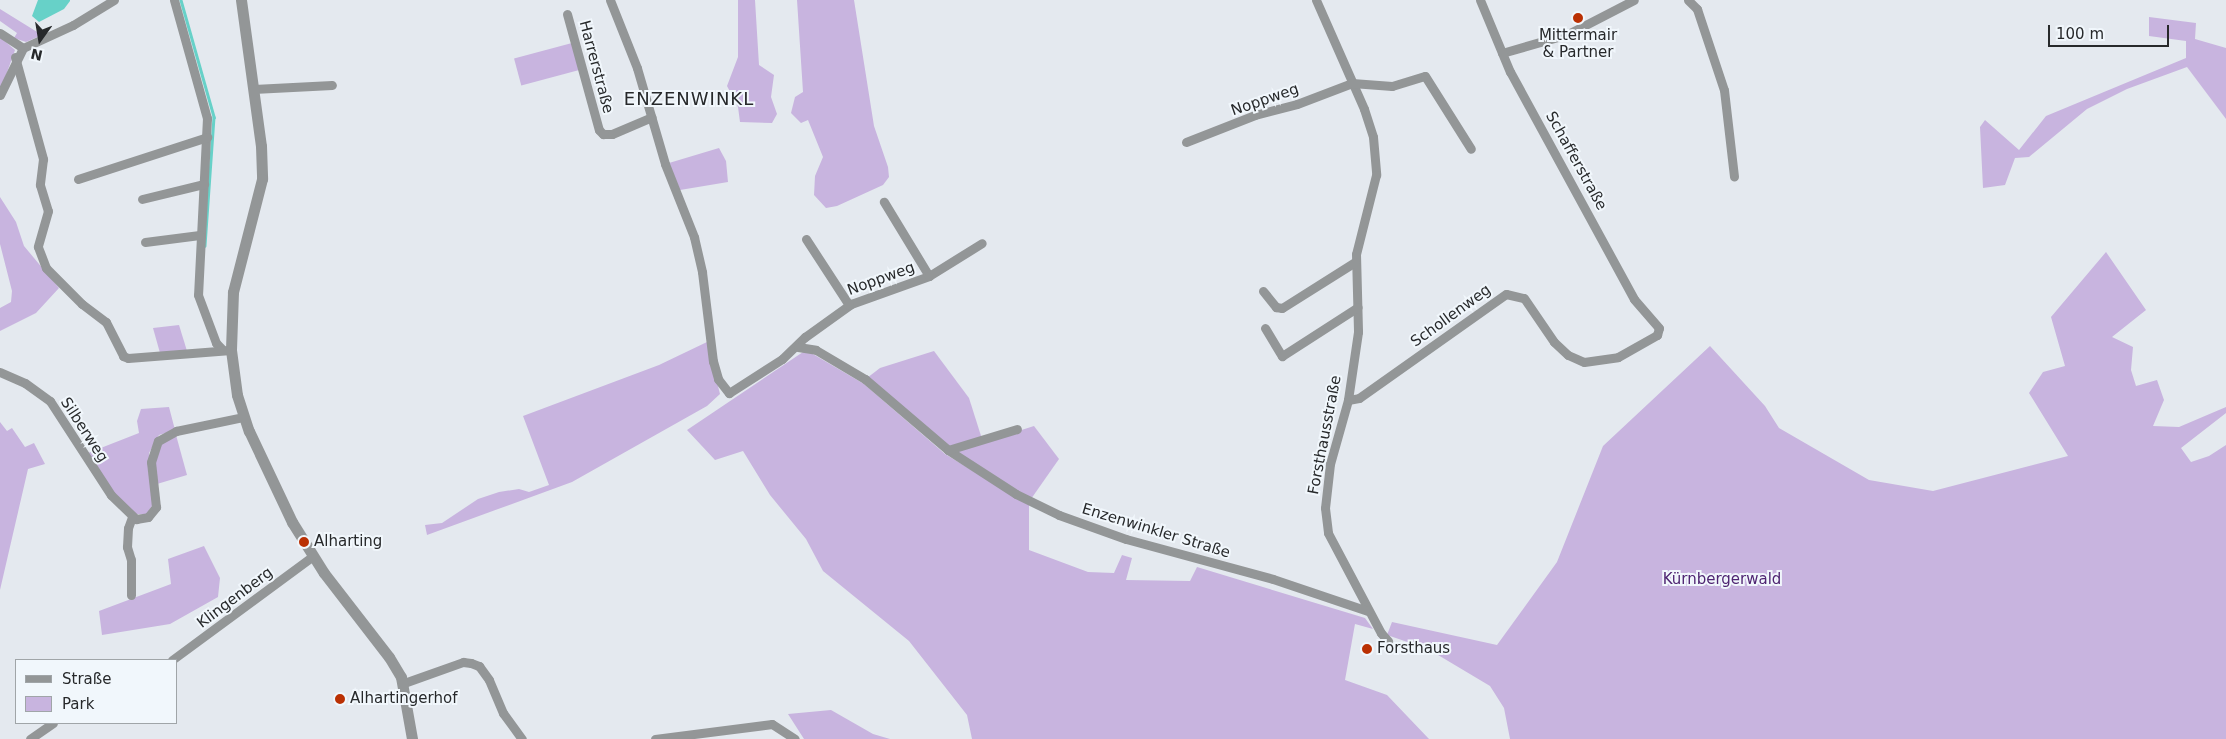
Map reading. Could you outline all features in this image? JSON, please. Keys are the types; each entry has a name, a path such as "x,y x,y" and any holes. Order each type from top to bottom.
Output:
{"street":[{"path":"0,95 16,57 23,48 73,26 114,0"},
{"path":"174,0 202,96 207,137 200,235 199,300 216,343 227,350"},
{"path":"241,0 261,146 261,185 233,292 227,350 235,386 243,417 292,522 313,556 390,657 404,683 412,739"},
{"path":"610,0 637,68 694,237 718,378 729,393 798,347"},
{"name":"Forsthausstraße","path":"1316,0 1370,127 1376,175 1355,262 1358,308 1348,400 1330,464 1325,508 1328,533 1368,611 1388,641"},
{"name":"Schafferstraße","path":"1480,0 1502,53 1634,298 1659,328"},
{"path":"1502,53 1568,34 1634,0"},
{"path":"1688,0 1697,9 1724,90 1734,176"},
{"name":"Harrerstraße","path":"567,14 599,130 603,134 612,134 652,117"},
{"path":"0,33 23,48"},
{"path":"16,57 43,159 40,186 48,211 38,248 46,268 82,304 106,322 123,356 128,358 227,350"},
{"path":"1352,82 1392,86 1425,76 1471,149"},
{"name":"Noppweg","path":"1186,142 1255,114 1297,104 1352,82"},
{"path":"253,89 332,86"},
{"path":"78,179 207,137"},
{"path":"142,199 204,184"},
{"name":"Noppweg","path":"884,202 929,276"},
{"path":"145,242 200,235"},
{"path":"806,239 849,305"},
{"name":"Noppweg","path":"798,347 805,337 849,305 870,295 929,276 982,243"},
{"path":"1263,291 1276,307 1282,308 1355,262"},
{"name":"Schollenweg","path":"1348,400 1359,398 1506,294 1524,298 1554,342 1568,355 1584,362 1603,361 1629,353 1655,338 1659,328"},
{"path":"1265,328 1282,356 1358,308"},
{"name":"Enzenwinkler Straße","path":"798,347 816,350 865,379 948,450 1016,494 1093,529 1273,579 1368,611"},
{"name":"Silberweg","path":"0,372 25,383 50,401 111,495 132,517"},
{"path":"131,594 130,560 127,547 128,528 132,517 148,517 156,507 151,462 158,441 176,432 243,417"},
{"path":"948,450 1017,430"},
{"name":"Klingenberg","path":"173,659 313,556"},
{"path":"404,683 463,662 472,663 489,680 506,718 522,739"},
{"path":"30,739 52,724"},
{"path":"655,739 772,724 795,739"}],"green space":[{"path":"738,0 755,0 759,65 774,75 771,97 777,114 772,123 740,122 738,107 727,86 738,57"},
{"path":"797,0 854,0 874,126 888,167 889,177 883,185 837,206 826,208 814,195 815,176 823,157 808,120 801,123 791,113 795,97 803,92"},
{"path":"0,9 42,35 26,42 14,38 17,33 0,21"},
{"path":"2149,17 2196,23 2195,39 2226,48 2226,119 2187,67 2127,89 2087,109 2029,157 2015,158 2005,185 1983,188 1980,127 1985,120 2019,150 2046,116 2186,58 2186,41 2149,36"},
{"path":"0,37 15,50 0,92"},
{"path":"572,43 579,70 521,86 514,59"},
{"path":"719,148 726,161 728,182 680,190 669,163"},
{"path":"0,197 16,222 24,246 59,288 36,313 0,331 0,308 11,302 12,291 0,244"},
{"name":"Kürnbergerwald","path":"2106,252 2146,310 2112,337 2133,347 2131,370 2136,386 2157,380 2164,400 2153,426 2179,427 2226,407 2226,413 2181,448 2191,462 2209,456 2226,445 2226,739 1510,739 1504,708 1490,686 1428,649 1387,635 1392,622 1497,645 1557,562 1603,446 1710,346 1765,406 1779,428 1869,480 1933,491 2068,456 2029,393 2043,372 2065,366 2051,317"},
{"path":"179,325 187,351 160,353 153,328"},
{"path":"707,342 720,394 707,406 572,482 427,535 425,525 442,523 478,499 499,492 519,489 529,492 549,485 523,416 659,365"},
{"path":"806,350 864,384 945,454 1029,505 1029,550 1088,572 1114,573 1122,555 1132,558 1126,580 1190,581 1197,567 1365,618 1373,629 1355,624 1345,680 1387,695 1429,739 972,739 967,715 909,641 823,571 806,539 770,495 743,451 715,460 687,430"},
{"path":"934,351 969,398 982,439 949,448 867,378 880,368"},
{"path":"169,407 175,430 159,435 149,453 153,504 147,514 135,514 114,495 88,453 139,433 137,421 141,409"},
{"path":"0,422 7,431 12,428 25,447 34,443 45,464 28,469 0,590"},
{"path":"1034,426 1059,459 1031,499 956,451"},
{"path":"176,435 187,475 157,484 155,462 162,441"},
{"path":"204,546 220,578 218,597 170,624 102,635 99,611 171,584 168,559"},
{"path":"831,710 873,734 890,739 804,739 788,714"}],"shaded area":[{"path":"38,0 70,1 64,9 39,22 32,16"}],"waterway":[{"path":"181,0 214,117 205,246"}],"place":[{"name":"Mittermair & Partner","path":"1578,18"},
{"name":"Alharting","path":"304,542"},
{"name":"Forsthaus","path":"1367,649"},
{"name":"Alhartingerhof","path":"340,699"}],"district":[{"name":"ENZENWINKL","path":"689,99"}]}
